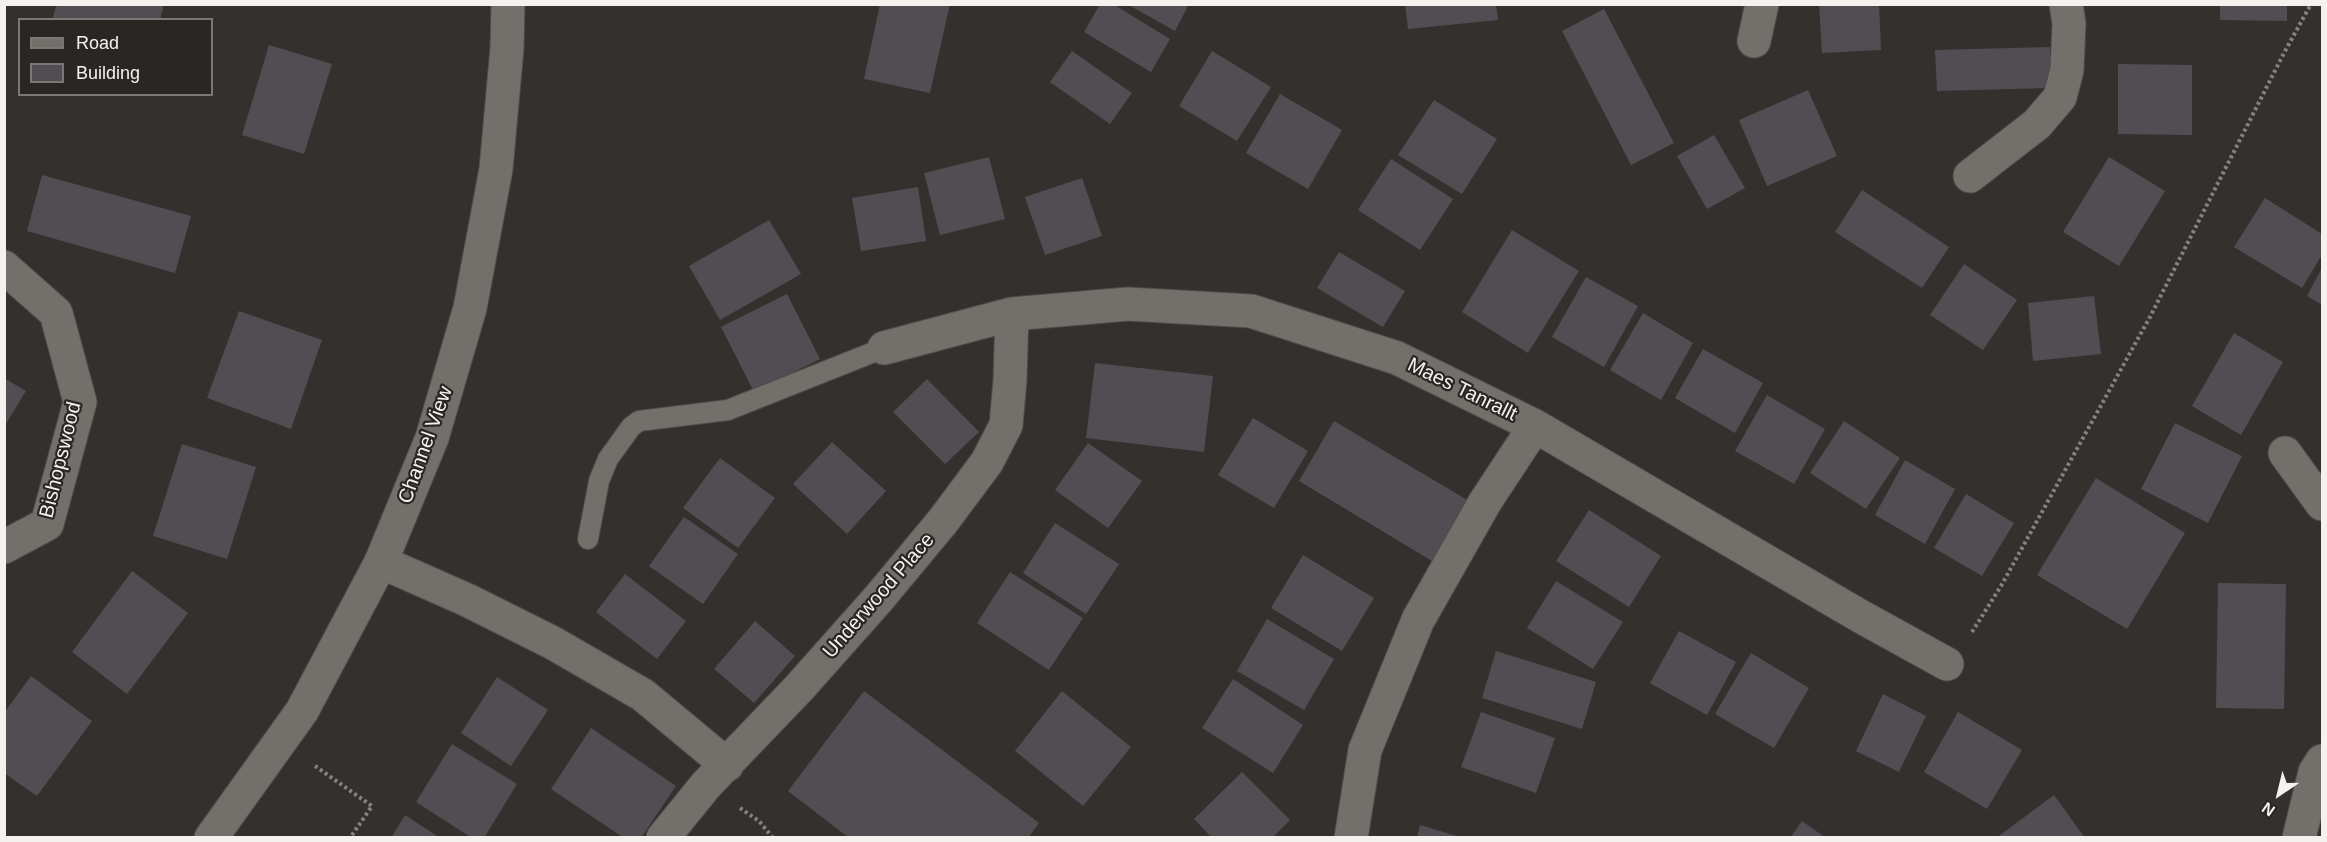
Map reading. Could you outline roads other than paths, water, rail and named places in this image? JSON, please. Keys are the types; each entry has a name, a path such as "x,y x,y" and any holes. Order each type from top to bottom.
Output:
{"street":[{"name":"Channel View","path":"211,837 302,711 381,562 432,438 470,308 496,169 507,48 508,4"},
{"path":"1754,41 1762,4"},
{"path":"1970,176 2037,124 2060,97 2067,70 2069,23 2067,4"},
{"name":"Bishopswood","path":"4,267 56,313 80,402 47,525 4,548"},
{"name":"Maes Tanrallt","path":"884,348 1012,314 1128,304 1251,311 1397,358 1535,426 1485,502 1418,620 1365,750 1351,837"},
{"name":"Underwood Place","path":"663,837 706,785 799,688 879,598 943,521 987,462 1006,425 1012,314"},
{"path":"1535,426 1947,664"},
{"path":"2285,453 2322,504"},
{"path":"381,562 467,600 563,648 642,695 727,765"},
{"path":"2299,837 2316,772 2322,761"}],"lane":[{"path":"588,539 599,481 608,459 631,427 639,421 729,410 884,348"}]}
